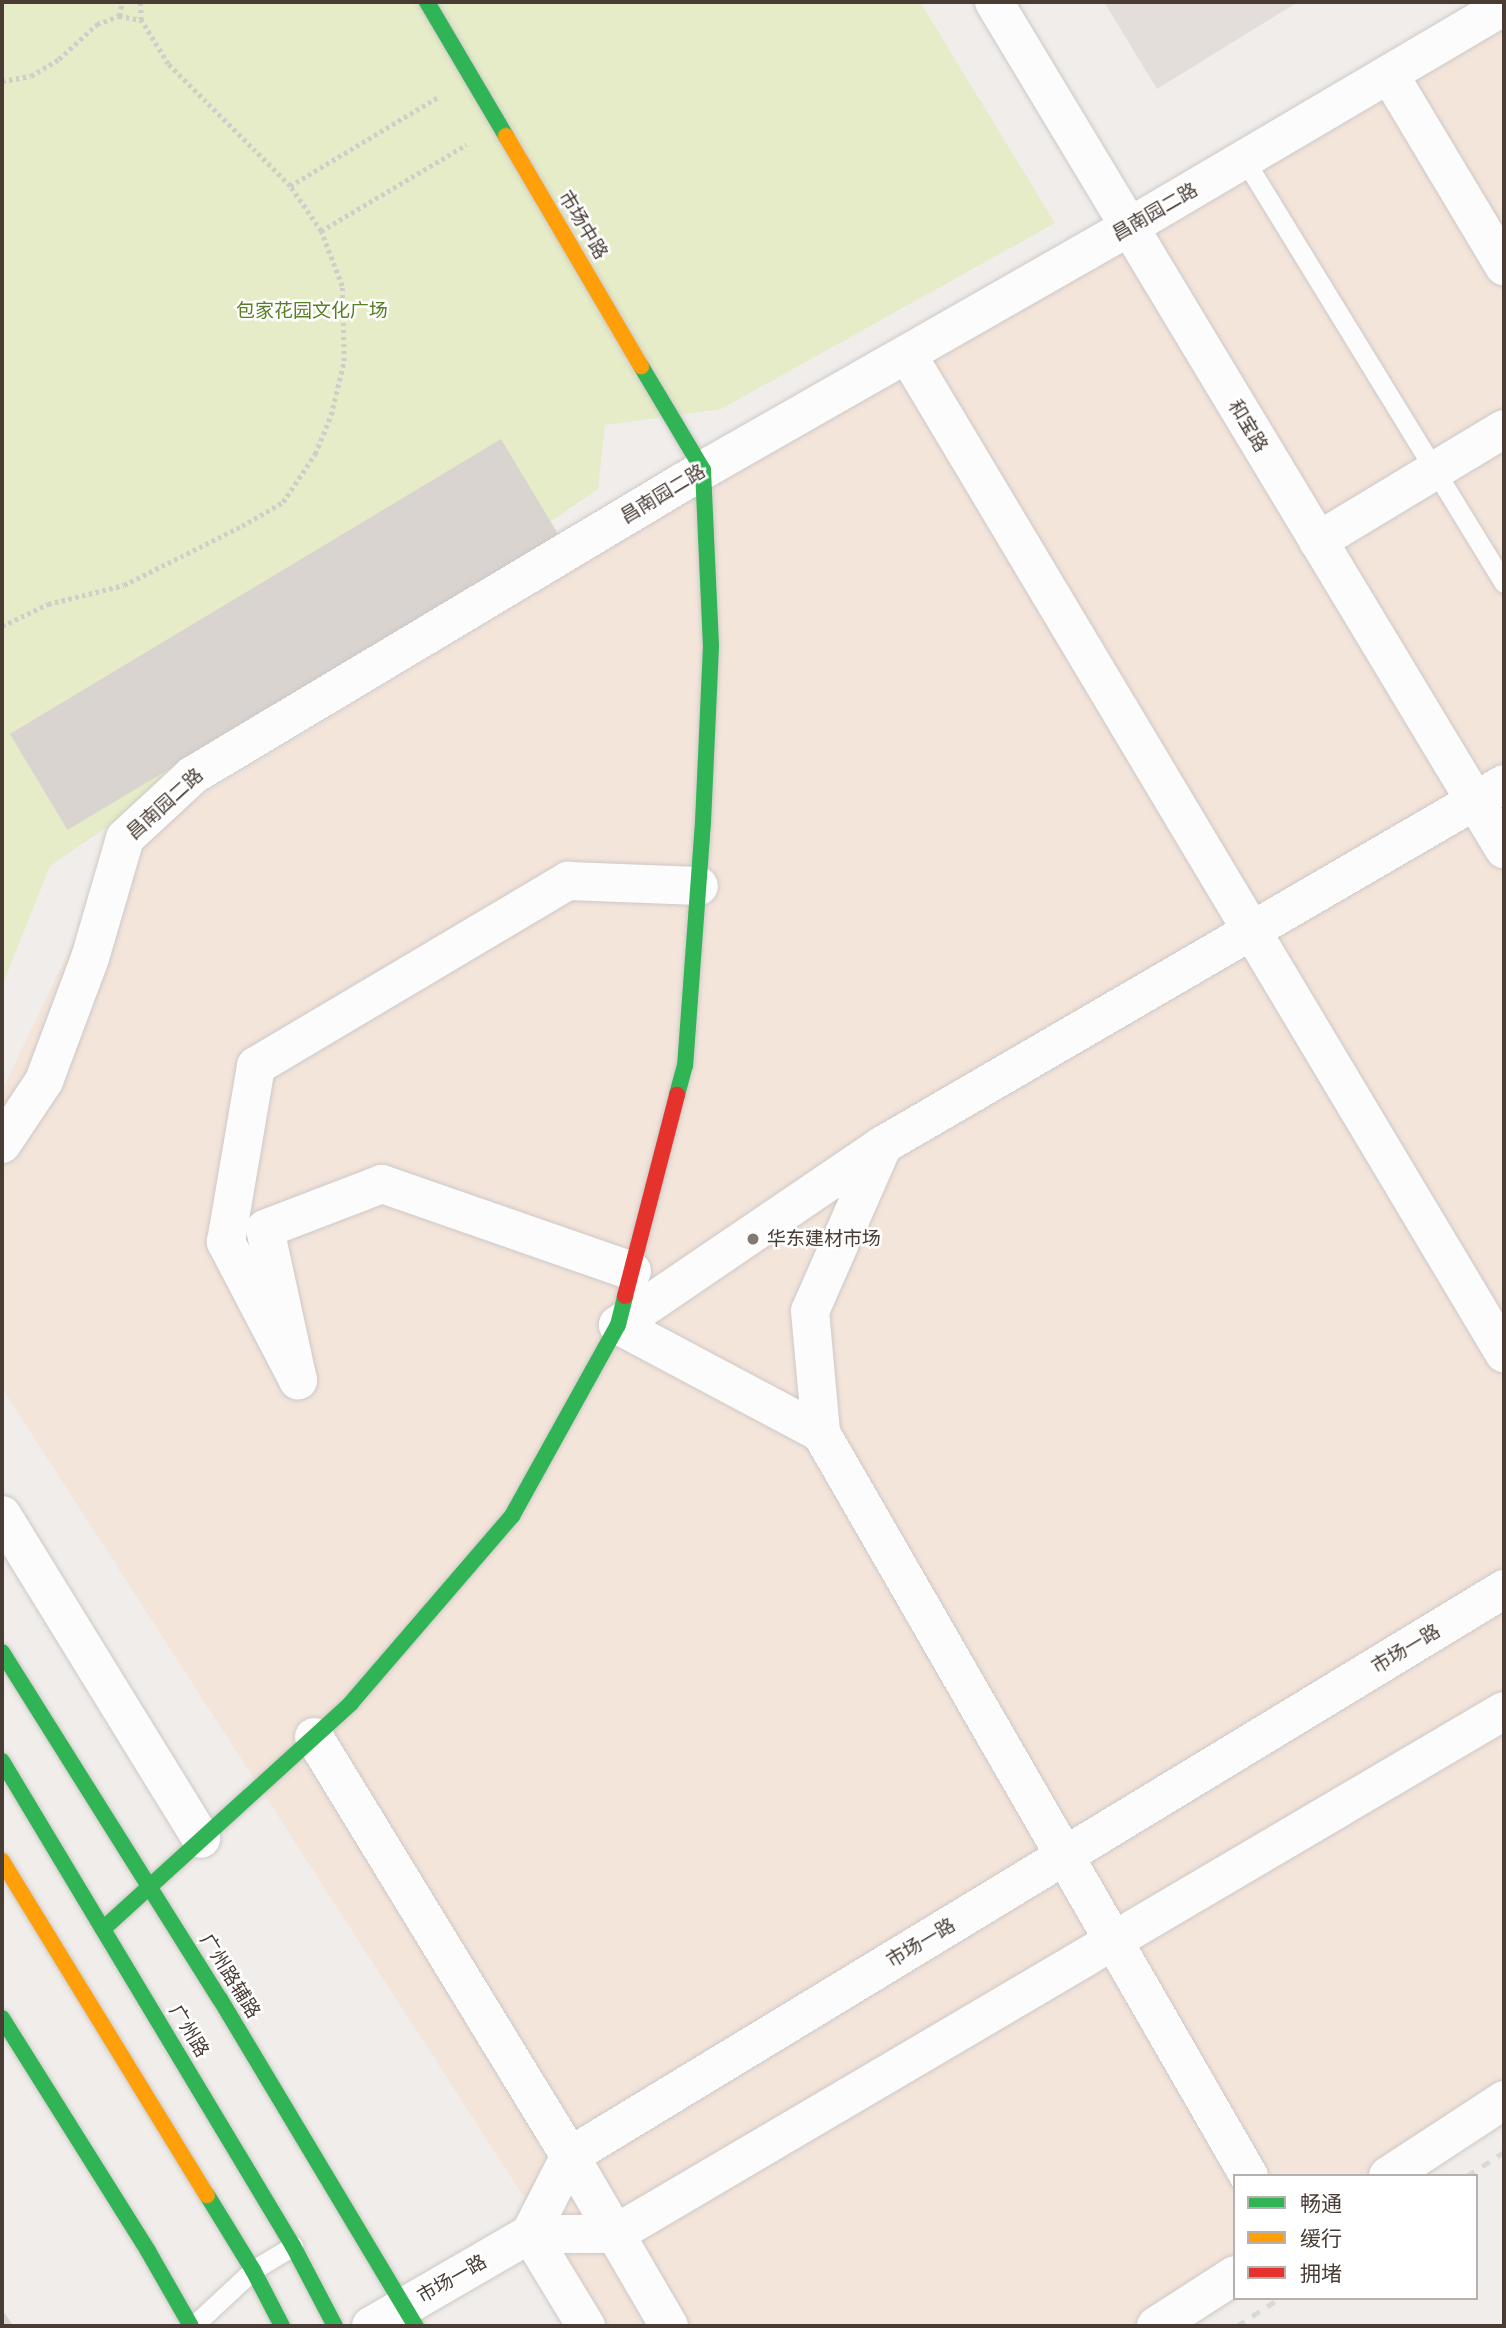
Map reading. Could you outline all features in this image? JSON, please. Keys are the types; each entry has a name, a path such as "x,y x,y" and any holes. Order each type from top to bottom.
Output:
{"main road":[{"name":"市场中路","path":"427,2 703,470"},
{"path":"103,1929 351,1703 512,1516 618,1325 685,1065 699,886 711,646 703,470"},
{"name":"广州路辅路","path":"2,1652 411,2316"},
{"name":"广州路","path":"2,1761 293,2246 335,2326"},
{"path":"2,1861 253,2270 282,2326"},
{"path":"2,2018 192,2326"}],"street":[{"name":"和宝路","path":"994,2 1318,541 1490,793 1504,849"},
{"name":"昌南园二路","path":"2,1144 44,1081 90,958 125,838 193,775 703,470 1129,227 1504,6"},
{"path":"1389,74 1504,266"},
{"path":"906,354 1504,1353"},
{"path":"1318,541 1504,429"},
{"path":"821,1433 618,1325 883,1145 1490,793"},
{"path":"632,1271 383,1184 265,1229 298,1380 226,1242 256,1066 568,881 699,886"},
{"path":"883,1145 810,1311 821,1433 1249,2174"},
{"path":"2,1516 201,1839"},
{"name":"市场一路","path":"570,2156 1504,1589"},
{"path":"530,2234 615,2234 1504,1711"},
{"path":"314,1737 570,2156 669,2326"},
{"path":"1391,2174 1504,2101"},
{"path":"530,2234 570,2156"},
{"path":"530,2234 586,2326"},
{"name":"市场一路","path":"371,2326 411,2316 530,2234"},
{"path":"1156,2326 1233,2276"}],"lane":[{"path":"1244,159 1504,583"},
{"path":"192,2326 253,2270 293,2246"}],"path":[{"path":"119,16 122,2"},
{"path":"2,626 48,604 124,586 283,502 315,454 331,415 344,361 342,286 321,231 290,186 168,65 141,20 140,2"},
{"path":"2,81 31,76 60,59 97,24 119,16 141,20"},
{"path":"290,186 471,77"},
{"path":"321,231 500,125"}],"shaded area":[{"path":"1104,2 1298,2 1157,89"},
{"name":"华东建材市场","path":"1504,8 1504,2122 1424,2174 1233,2174 1233,2297 1188,2326 607,2326 2,1388 2,1090 121,844"}],"green space":[{"name":"包家花园文化广场","path":"2,2 920,2 1055,223 721,409 605,425 598,489 50,866 2,986"}],"building":[{"path":"501,439 559,535 68,830 10,734"},
{"path":"5,2313 13,2326 2,2326 2,2315"}],"railway":[{"path":"1470,2174 1504,2152"},
{"path":"1237,2326 1277,2300"}],"traffic: fast":[{"path":"427,2 506,136"},
{"path":"641,366 703,470 711,646 703,822 685,1065 677,1095"},
{"path":"103,1929 351,1703 512,1516 618,1325 625,1296"},
{"path":"2,1652 220,1999 416,2326"},
{"path":"2,1761 293,2246 335,2326"},
{"path":"2,2018 148,2251 191,2326"},
{"path":"207,2195 253,2270 282,2326"}],"traffic: slow":[{"path":"506,136 641,366"},
{"path":"2,1861 207,2195"}],"traffic: jam":[{"path":"625,1296 677,1095"}],"place":[{"name":"华东建材市场","path":"753,1239"}]}
